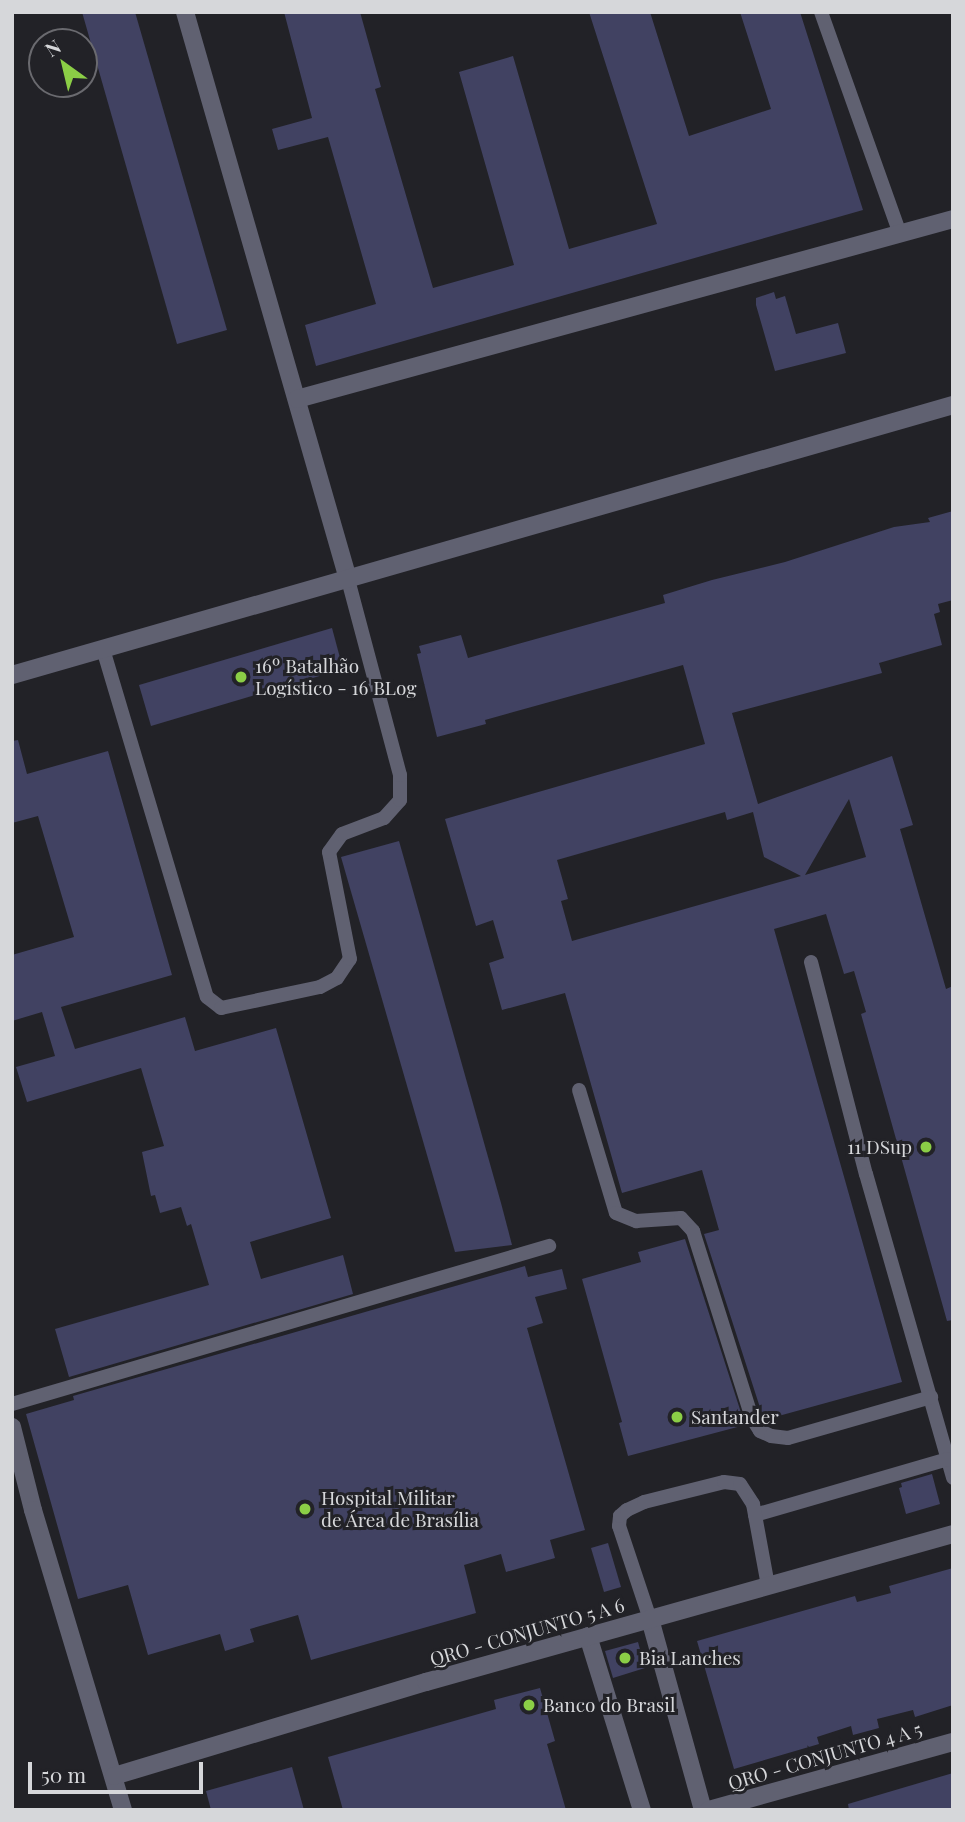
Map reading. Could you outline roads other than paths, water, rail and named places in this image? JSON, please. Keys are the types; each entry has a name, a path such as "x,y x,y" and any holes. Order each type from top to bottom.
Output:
{"street":[{"path":"186,12 348,579"},
{"path":"297,399 953,219"},
{"path":"12,675 953,405"},
{"path":"12,1427 33,1510 123,1810"},
{"name":"QRO - CONJUNTO 5 A 6","path":"114,1776 588,1636 953,1534"},
{"path":"650,1619 703,1810"},
{"path":"588,1636 642,1810"},
{"name":"QRO - CONJUNTO 4 A 5","path":"709,1810 953,1742"}],"lane":[{"path":"821,12 900,234"},
{"path":"103,649 207,997 221,1009 320,987 337,978 351,959 329,852 342,834 384,818 400,800 400,775 348,579"},
{"path":"755,1515 951,1466 866,1174 811,962"},
{"path":"579,1090 617,1213 636,1221 681,1218 693,1231 752,1418 760,1430 771,1436 788,1438 930,1397"},
{"path":"12,1404 549,1246"},
{"path":"650,1619 619,1526 620,1516 644,1502 724,1482 740,1484 746,1489 755,1515 768,1586"}],"place":[{"name":"16º Batalhão Logístico - 16 BLog","path":"241,677"},
{"name":"11 DSup","path":"926,1147"},
{"name":"Santander","path":"677,1417"},
{"name":"Hospital Militar de Área de Brasília","path":"305,1509"},
{"name":"Bia Lanches","path":"625,1658"},
{"name":"Banco do Brasil","path":"529,1705"}]}
